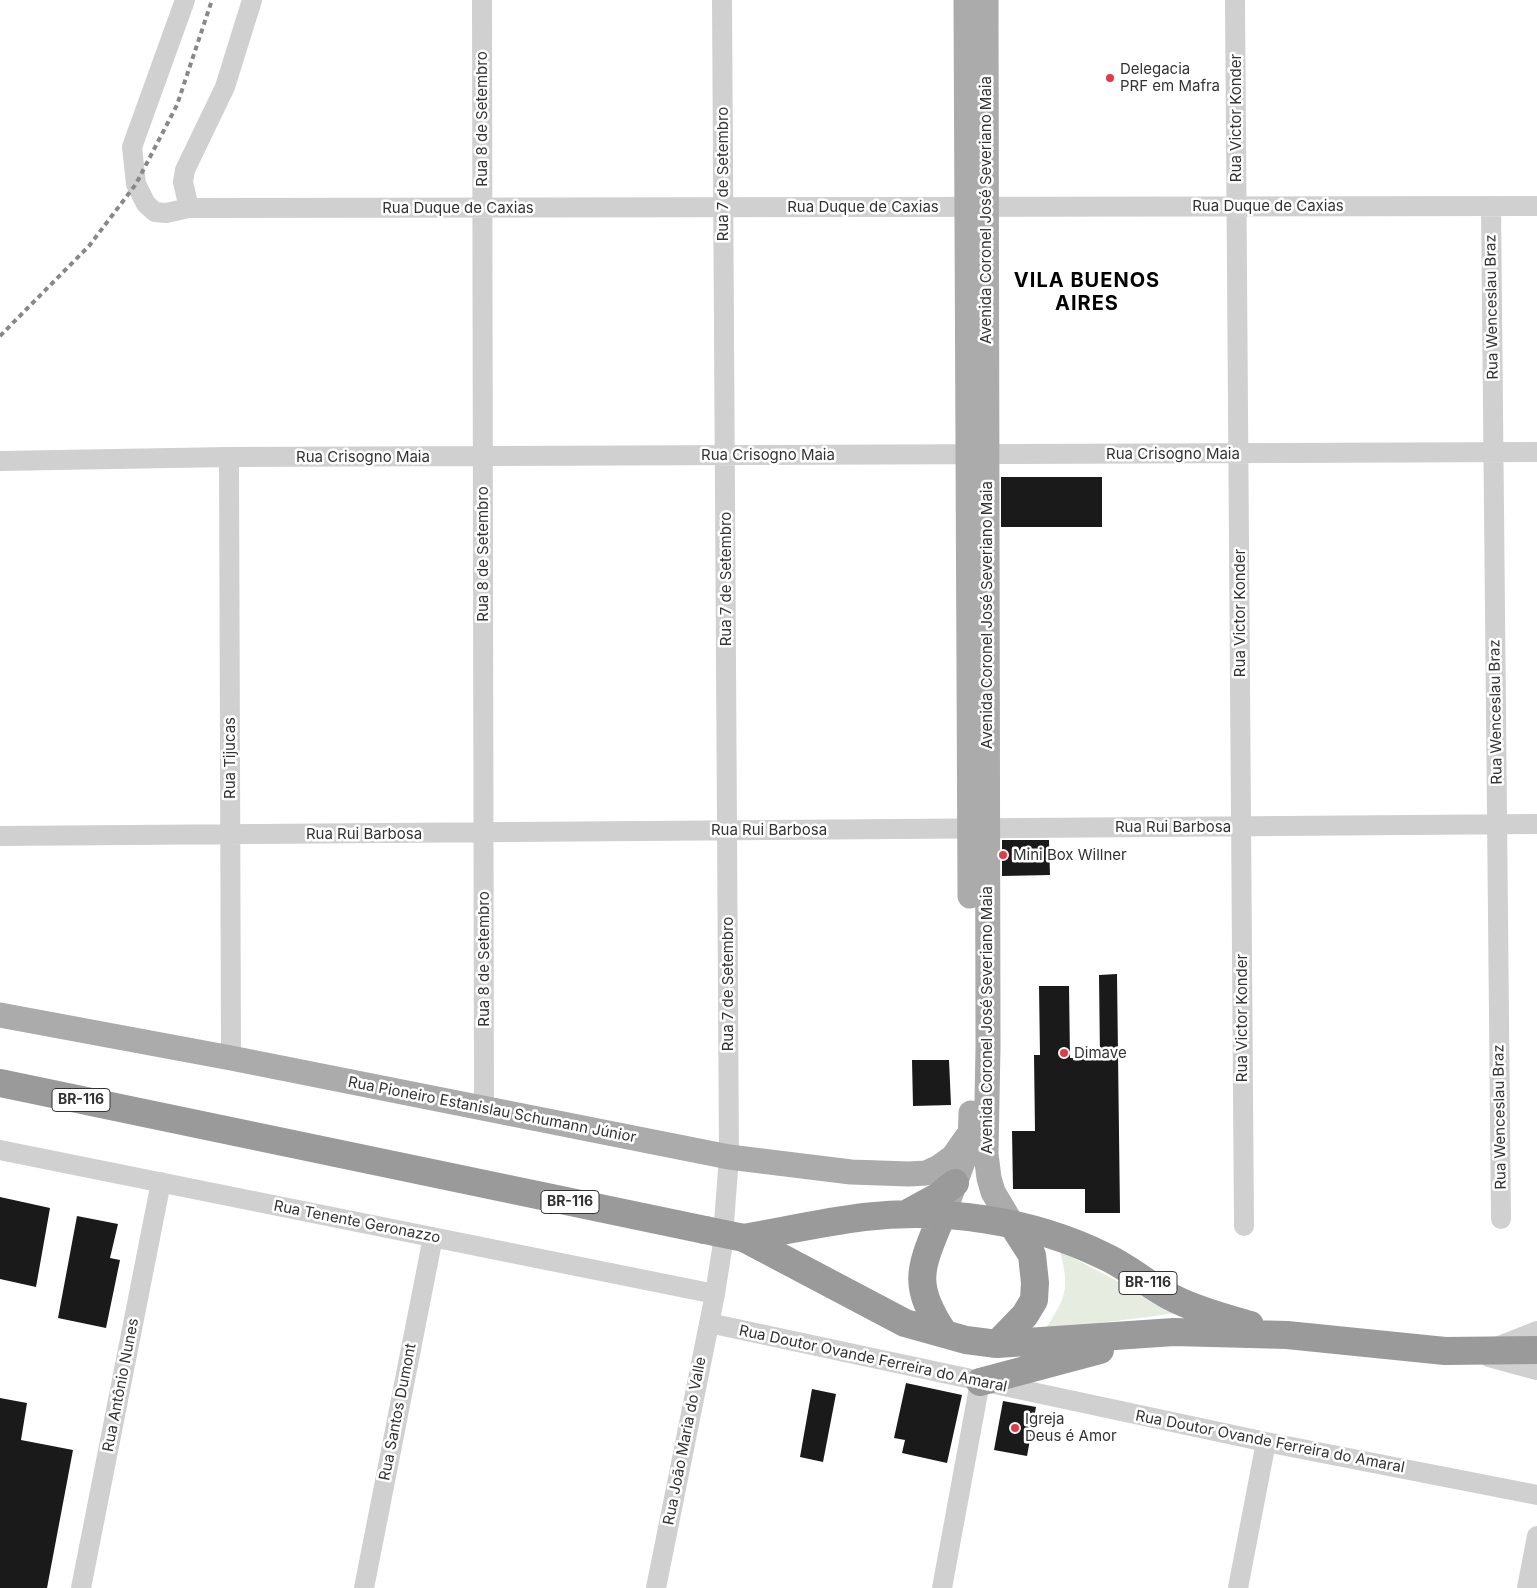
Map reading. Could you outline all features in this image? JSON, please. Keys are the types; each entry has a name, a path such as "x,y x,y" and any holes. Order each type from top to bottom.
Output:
{"highway":[{"name":"BR-116","path":"0,1083 744,1238 905,1323 944,1332 966,1340 997,1344 1174,1332 1287,1336 1387,1346 1476,1351 1537,1350"},
{"path":"905,1214 937,1197 955,1183"},
{"name":"BR-116","path":"744,1238 863,1218 905,1214 1012,1224 1060,1237 1105,1256 1174,1299 1207,1312 1287,1336"},
{"path":"942,1216 922,1262 922,1289 931,1314 944,1332"},
{"path":"997,1344 1025,1315 1034,1300 1035,1283 1032,1255 1012,1224"},
{"path":"980,1382 1174,1332"}],"main road":[{"name":"Avenida Coronel José Severiano Maia","path":"966,0 977,207"},
{"name":"Avenida Coronel José Severiano Maia","path":"986,0 977,207 979,829 986,1154 993,1192 1012,1224"},
{"name":"Avenida Coronel José Severiano Maia","path":"942,1216 970,1143 971,1134 979,829"},
{"name":"Rua Pioneiro Estanislau Schumann Júnior","path":"0,1015 232,1058 729,1157 850,1172 926,1173 940,1167 953,1157 971,1134"}],"street":[{"name":"Rua Duque de Caxias","path":"185,0 132,147 136,184 146,204 154,212 166,213 189,208 1537,206"},
{"path":"189,208 183,182 186,170 225,87 252,0"},
{"name":"Rua 8 de Setembro","path":"482,0 484,1109"},
{"name":"Rua 7 de Setembro","path":"715,1294 722,1249 729,1157 722,0"},
{"name":"Rua Victor Konder","path":"1235,0 1244,1226"},
{"name":"Rua Wenceslau Braz","path":"1492,206 1501,1219"},
{"name":"Rua Crisogno Maia","path":"0,461 229,457 1537,452"},
{"name":"Rua Tijucas","path":"229,457 232,1058"},
{"name":"Rua Rui Barbosa","path":"0,836 1537,824"},
{"name":"Rua Tenente Geronazzo","path":"0,1150 715,1294"},
{"name":"Rua Antônio Nunes","path":"81,1588 161,1182"},
{"name":"Rua Santos Dumont","path":"364,1588 433,1237"},
{"name":"Rua João Maria do Valle","path":"656,1588 715,1294"},
{"name":"Rua Doutor Ovande Ferreira do Amaral","path":"709,1323 1266,1442 1537,1495"},
{"path":"1476,1351 1537,1331"},
{"path":"1476,1351 1537,1370"},
{"path":"942,1588 980,1382"},
{"path":"1238,1588 1266,1442"},
{"path":"1526,1588 1537,1536"}],"shaded area":[{"path":"1060,1251 1178,1313 1045,1330 1058,1309 1064,1293 1065,1275"}],"building":[{"path":"1001,477 1102,477 1102,527 1001,527"},
{"path":"1002,840 1049,840 1050,875 1002,876"},
{"path":"1117,974 1120,1213 1085,1213 1085,1189 1013,1189 1012,1131 1035,1131 1034,1055 1040,1055 1039,986 1069,986 1070,1058 1100,1058 1099,975"},
{"path":"912,1060 949,1060 951,1105 913,1106"},
{"path":"0,1197 50,1208 36,1287 0,1279"},
{"path":"77,1216 118,1224 110,1258 120,1260 106,1328 58,1318"},
{"path":"906,1383 962,1395 947,1463 902,1453 905,1440 894,1438"},
{"path":"812,1389 836,1394 823,1462 800,1457"},
{"path":"0,1398 27,1403 21,1440 73,1450 47,1588 0,1588"},
{"name":"Igreja Deus é Amor","path":"1003,1401 1036,1407 1027,1456 994,1450"}],"railway":[{"path":"0,336 89,246 136,184 177,105 212,0"}],"place":[{"name":"Delegacia PRF em Mafra","path":"1110,78"},
{"name":"Mini Box Willner","path":"1003,855"},
{"name":"Dimave","path":"1064,1053"},
{"name":"Igreja Deus é Amor","path":"1015,1428"}],"district":[{"name":"VILA BUENOS AIRES","path":"1087,292"}]}
